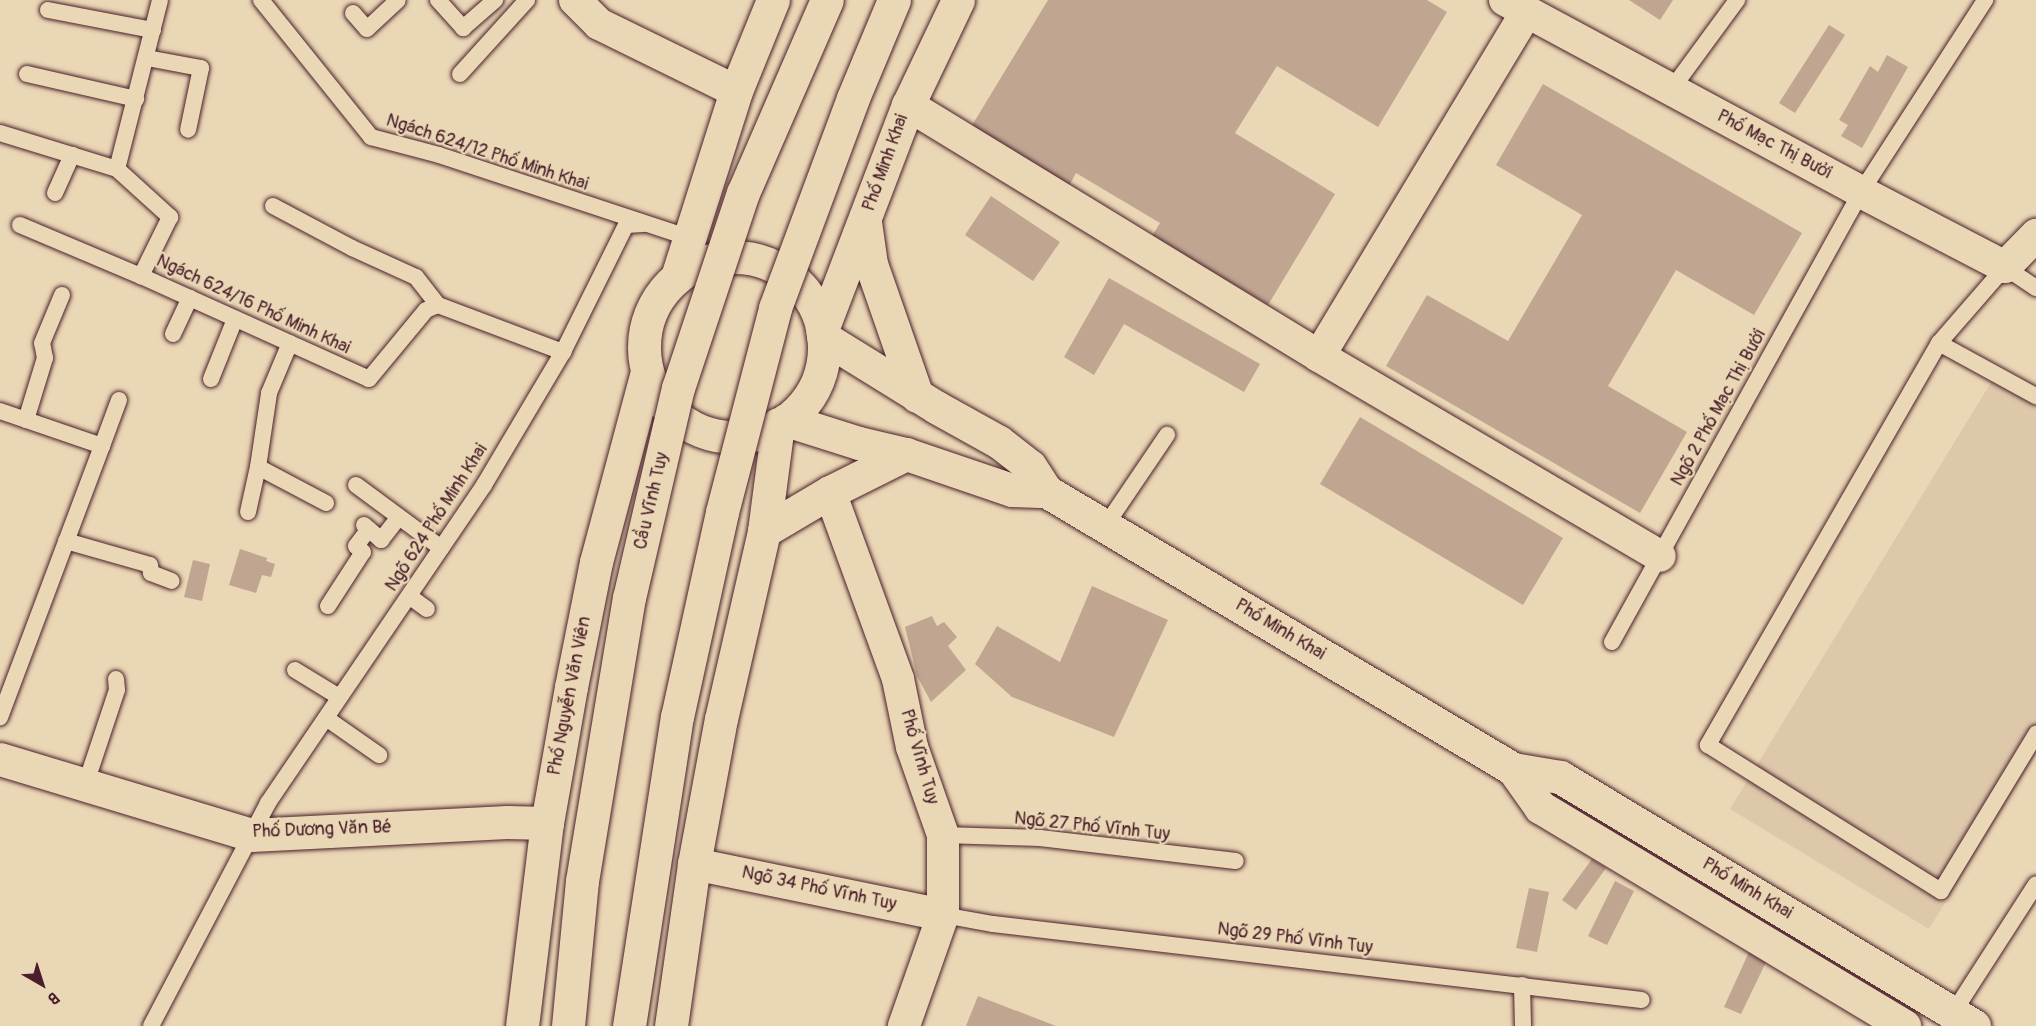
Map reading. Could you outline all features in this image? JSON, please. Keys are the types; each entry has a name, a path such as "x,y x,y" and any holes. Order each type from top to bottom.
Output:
{"main road":[{"path":"677,277 736,92 773,0"},
{"name":"Cầu Vĩnh Tuy","path":"568,1026 582,881 629,598 678,388 743,193 827,0"},
{"path":"629,1026 676,717 722,512 775,308 853,98 894,0"},
{"name":"Phố Minh Khai","path":"958,0 908,105 822,334 917,396 999,442 1030,466 1046,491 1513,769 1560,777 1964,1019"},
{"path":"865,222 872,264 917,396"},
{"path":"730,256 759,259 784,271 805,291 819,316 822,334 820,372 808,398 782,422 758,434 727,436 697,429 675,419 663,405 647,372 644,358 646,327 658,298 677,277 702,262 730,256"},
{"name":"Phố Nguyễn Văn Viên","path":"522,1026 547,823 596,562 647,372"},
{"path":"671,1026 694,864 721,719 764,531 782,422"},
{"name":"Phố Minh Khai","path":"782,422 906,454 1012,490 1046,491"},
{"path":"764,531 830,492 906,454"},
{"name":"Phố Dương Văn Bé","path":"0,759 251,835 507,822 547,823"},
{"name":"Phố Minh Khai","path":"1513,769 1540,807 1904,1026"}],"street":[{"path":"575,0 598,24 736,92"},
{"path":"1319,356 1516,7"},
{"name":"Phố Mạc Thị Bưởi","path":"1516,7 2004,267"},
{"path":"908,105 1319,356 1660,556"},
{"path":"2004,267 2036,235"},
{"name":"Phố Vĩnh Tuy","path":"830,492 898,679 912,747 943,835 943,915 904,1026"},
{"name":"Ngõ 34 Phố Vĩnh Tuy","path":"694,864 943,915"}],"lane":[{"path":"117,169 160,0"},
{"name":"Ngách 624/12 Phố Minh Khai","path":"261,0 371,137 439,155 690,238"},
{"path":"353,13 367,29 398,0"},
{"path":"438,0 463,28 495,0"},
{"path":"460,74 527,0"},
{"path":"1671,90 1737,0"},
{"name":"Ngõ 2 Phố Mạc Thị Bưởi","path":"1612,642 1861,192 1985,0"},
{"path":"48,10 153,30"},
{"path":"147,58 201,68 188,130"},
{"path":"27,74 136,99"},
{"name":"Ngách 624/16 Phố Minh Khai","path":"0,133 117,169 170,217 141,276 369,379 426,310 438,305"},
{"path":"56,193 72,155"},
{"path":"273,206 352,248 416,277 438,305 563,352"},
{"name":"Ngõ 624 Phố Minh Khai","path":"151,1026 268,803 484,485 563,352 626,225 643,224"},
{"path":"20,225 141,276"},
{"path":"2036,288 2004,267 1939,344 1708,745 1941,891 2036,734"},
{"path":"26,420 45,358 42,343 62,295"},
{"path":"173,334 190,298"},
{"path":"211,379 235,319"},
{"path":"248,512 258,467 269,393 290,343"},
{"path":"1939,344 2036,396"},
{"path":"0,718 119,400"},
{"path":"0,411 102,446"},
{"path":"1106,525 1167,435"},
{"path":"258,467 326,503"},
{"path":"356,486 441,548"},
{"path":"328,606 363,552 356,546 366,527 381,540 399,517"},
{"path":"66,541 150,565 151,573 172,581"},
{"path":"408,596 427,609"},
{"path":"295,670 339,698"},
{"path":"85,786 117,690 116,679"},
{"path":"326,718 379,755"},
{"name":"Ngõ 27 Phố Vĩnh Tuy","path":"943,835 1040,838 1236,861"},
{"path":"1964,1019 2036,884"},
{"name":"Ngõ 29 Phố Vĩnh Tuy","path":"943,915 993,924 1642,1000"},
{"path":"1522,985 1523,1026"}],"shaded area":[{"path":"1998,371 2036,394 2036,754 1929,929 1730,809"}],"building":[{"path":"1048,0 1427,0 1447,12 1378,127 1277,66 1235,133 1335,194 1268,305 1152,236 1160,223 1076,173 1069,186 971,127"},
{"path":"1629,0 1673,0 1660,20"},
{"path":"1829,25 1845,35 1795,113 1779,103"},
{"path":"1887,55 1908,67 1862,148 1841,136 1848,125 1839,120 1870,66 1878,72"},
{"path":"1543,84 1802,233 1754,315 1676,270 1608,386 1687,432 1640,513 1386,366 1427,295 1508,341 1582,215 1496,165"},
{"path":"991,196 1060,242 1033,281 965,235"},
{"path":"1109,278 1260,364 1244,392 1124,324 1094,375 1064,357"},
{"path":"1360,417 1563,538 1523,605 1320,484"},
{"path":"240,549 267,558 266,561 275,564 271,577 262,575 256,593 229,585"},
{"path":"193,560 210,564 202,601 184,597"},
{"path":"1092,586 1168,620 1114,737 1012,697 975,664 997,626 1060,662"},
{"path":"932,616 937,626 944,622 957,637 948,646 966,670 931,702 917,676 905,627"},
{"path":"1592,859 1606,868 1576,910 1562,900"},
{"path":"1615,881 1634,891 1607,945 1588,936"},
{"path":"1529,888 1549,892 1537,952 1516,948"},
{"path":"1749,952 1767,960 1741,1014 1724,1007"},
{"path":"978,996 1056,1026 966,1026"}]}
